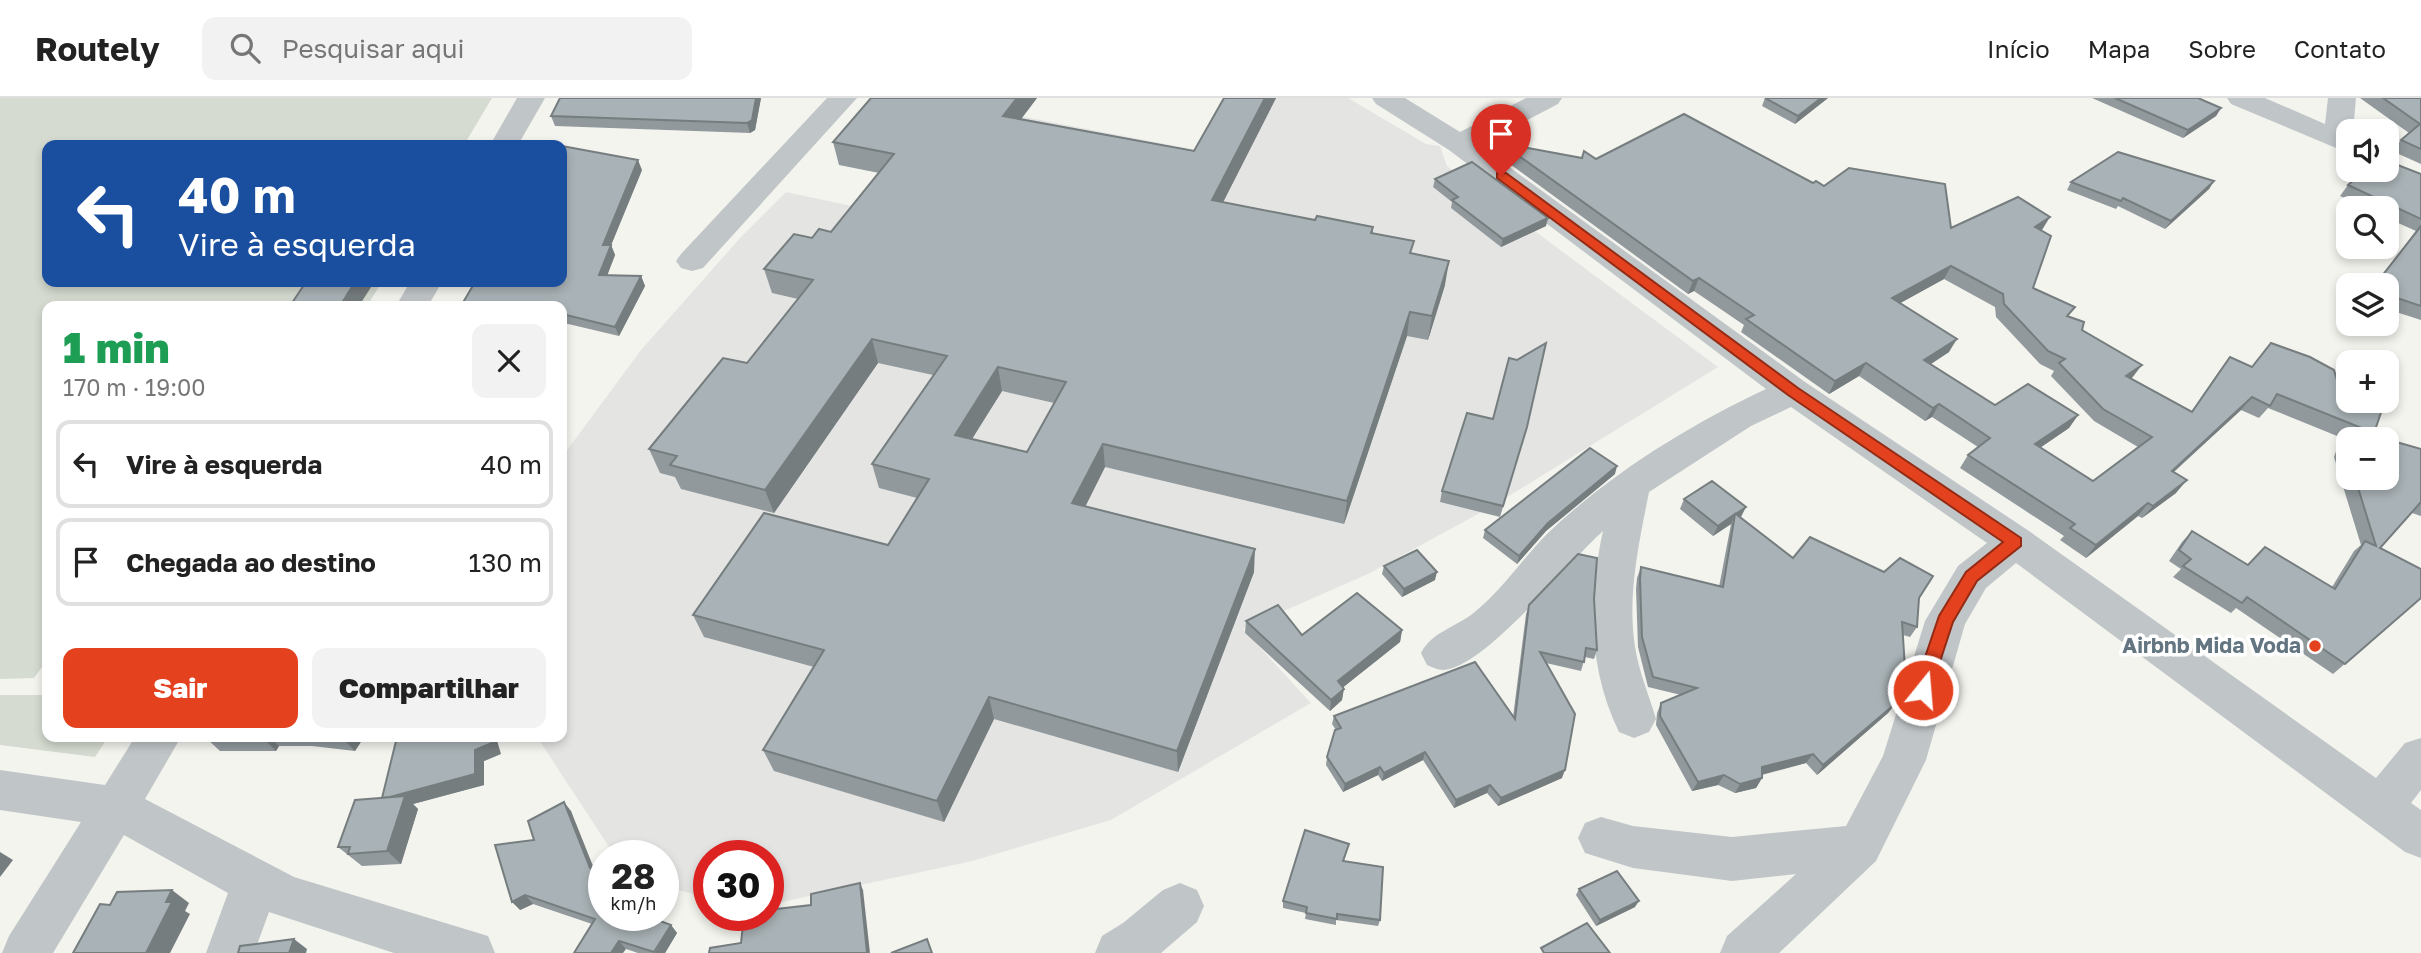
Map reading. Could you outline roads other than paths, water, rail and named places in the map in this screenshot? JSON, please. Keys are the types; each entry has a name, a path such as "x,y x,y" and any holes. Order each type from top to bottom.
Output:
{"street":[{"path":"507,140 531,98"},
{"path":"692,261 844,98"},
{"path":"1386,98 1459,144 1793,391 2015,542 2421,836"},
{"path":"1459,144 1548,98"},
{"path":"2241,98 2336,139"},
{"path":"2342,98 2342,119"},
{"path":"1442,653 1486,626 1563,543 1632,485 1738,417 1793,391"},
{"path":"1632,485 1619,544 1612,608 1614,647 1634,719"},
{"path":"1744,953 1860,846 1904,760 1945,621 1972,577 2015,542"},
{"path":"26,953 156,742"},
{"path":"2380,807 2421,757"},
{"path":"0,790 117,807 255,883 290,898 456,951"},
{"path":"1601,838 1633,847 1732,859 1860,846"},
{"path":"230,953 255,883"},
{"path":"1119,953 1140,940 1180,906"}],"place":[{"name":"Airbnb Mida Voda","path":"2315,646"}]}
